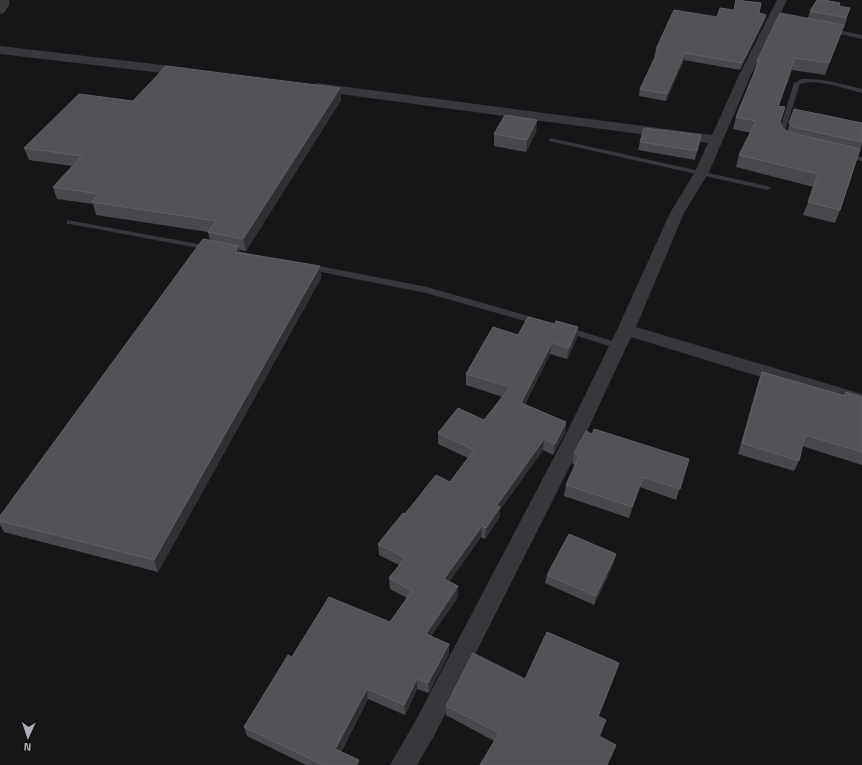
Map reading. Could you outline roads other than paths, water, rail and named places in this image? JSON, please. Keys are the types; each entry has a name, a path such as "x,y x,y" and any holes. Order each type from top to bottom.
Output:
{"street":[{"path":"0,11 4,5 4,0"},
{"path":"403,765 425,728 571,444 622,338 677,213 702,172 746,73 777,20 782,0"},
{"path":"0,50 203,74"},
{"path":"305,86 717,140"},
{"path":"622,338 862,401"}],"lane":[{"path":"819,28 862,37"},
{"path":"791,144 783,140 781,134 797,83 799,81 810,80 862,91"},
{"path":"551,140 702,172 767,188"},
{"path":"840,155 862,160"},
{"path":"70,222 219,250"},
{"path":"298,264 427,290 554,326 622,338"}]}
